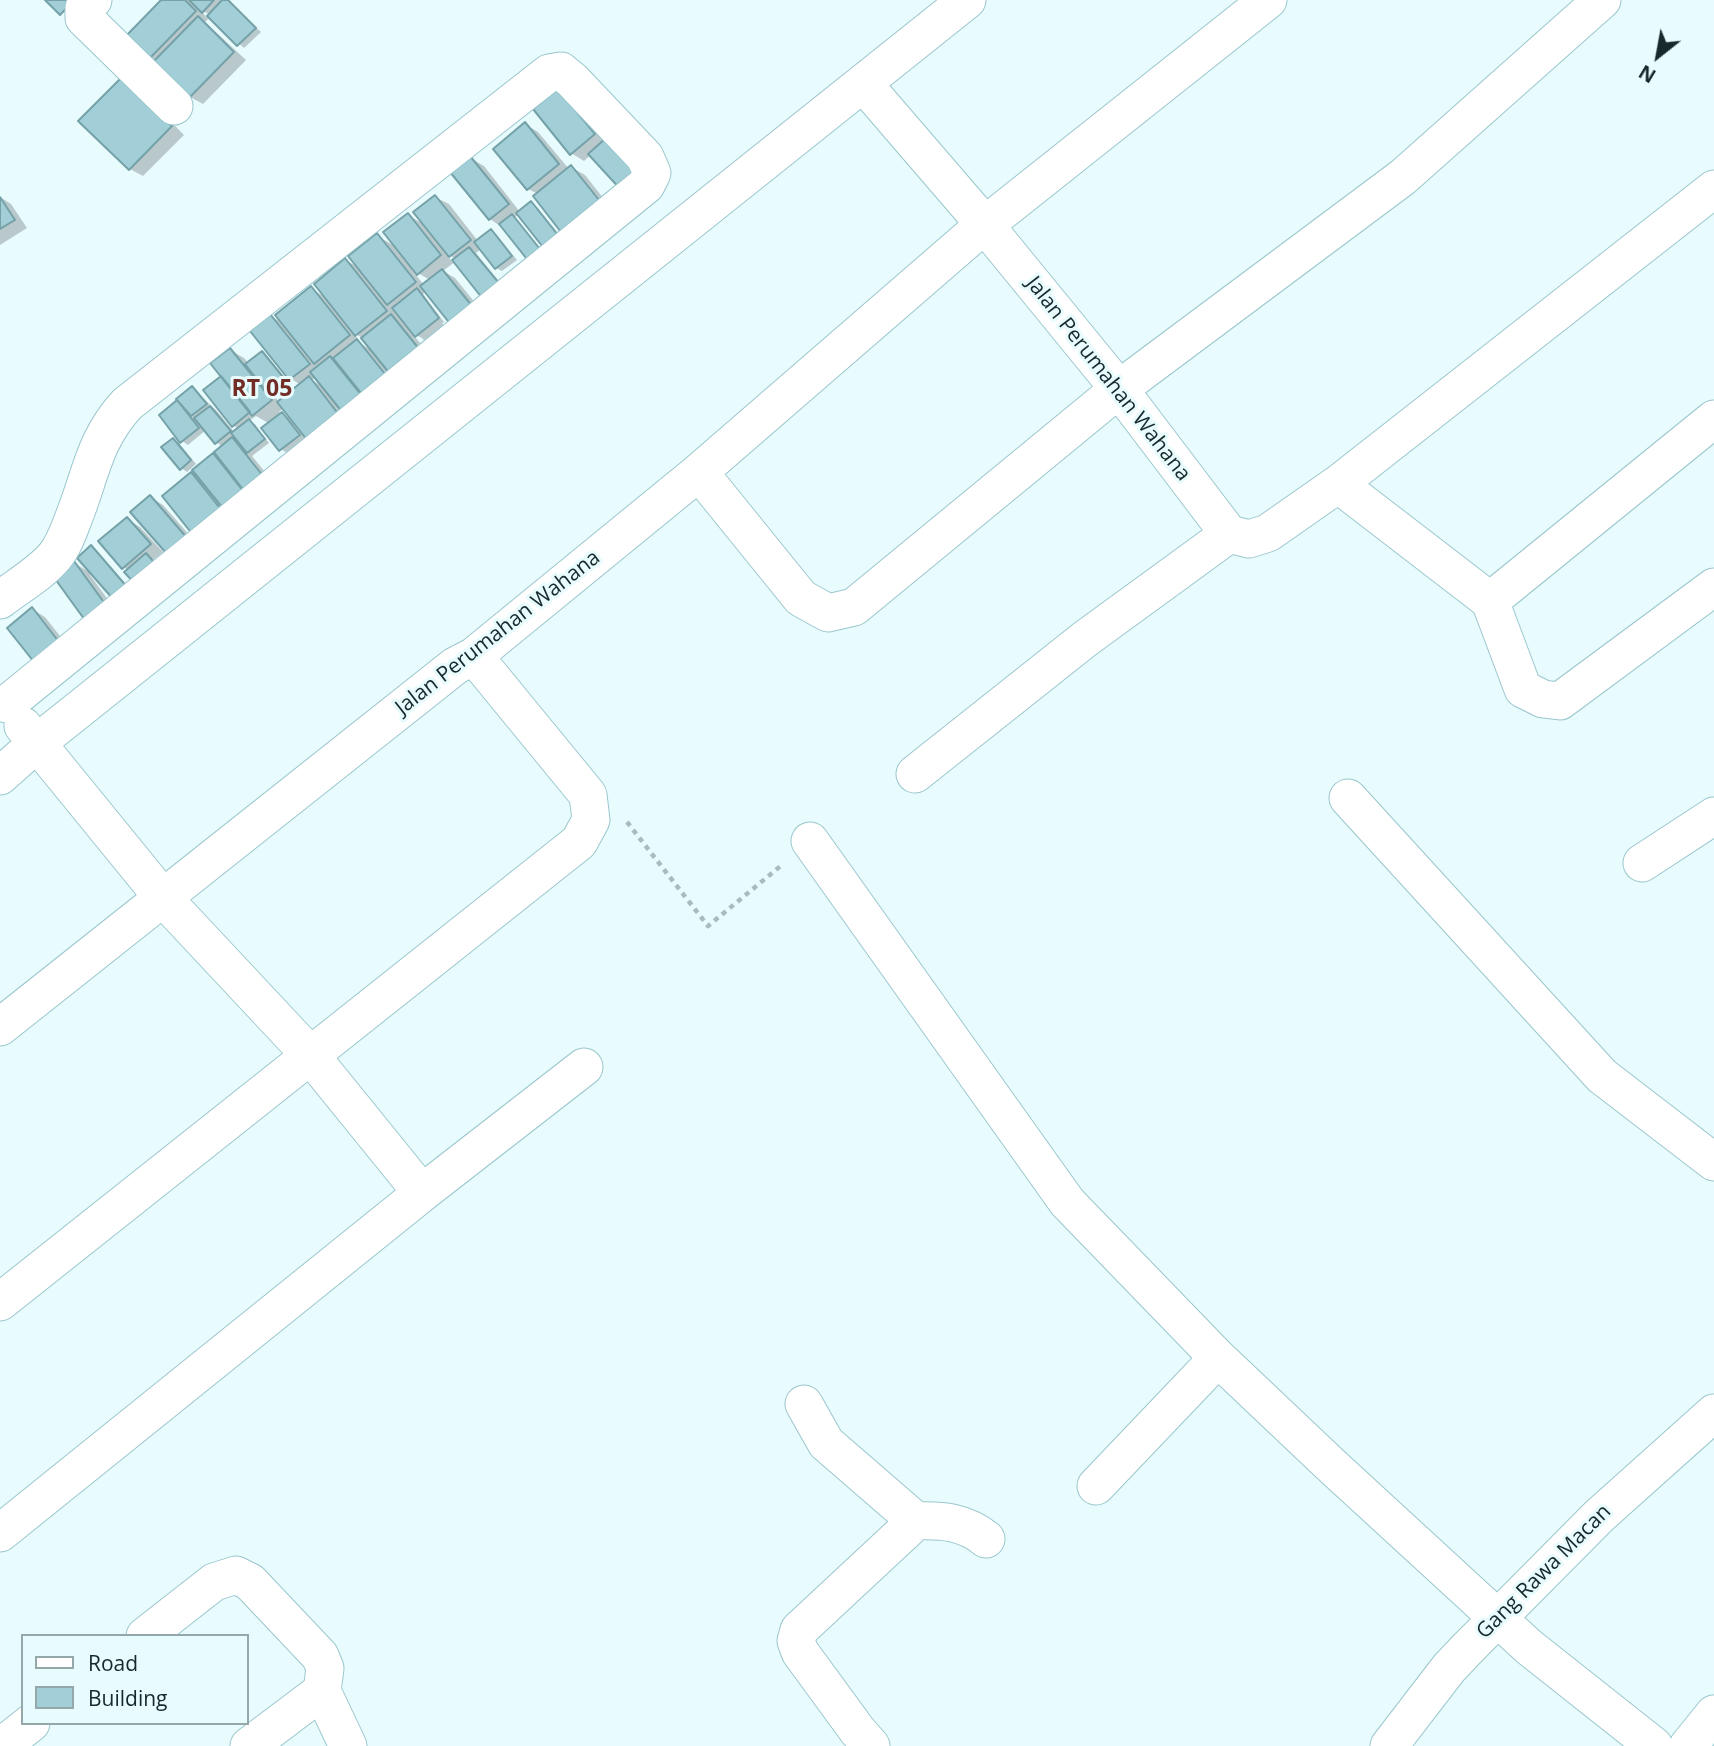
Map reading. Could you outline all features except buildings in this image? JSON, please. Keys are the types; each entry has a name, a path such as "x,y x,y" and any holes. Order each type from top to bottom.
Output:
{"street":[{"path":"93,0 84,8 84,18 174,106"},
{"path":"0,776 37,743 967,0"},
{"path":"985,225 1268,0"},
{"path":"699,472 802,598 828,613 854,607 1119,389 1403,177 1602,0"},
{"path":"0,600 55,556 66,538 99,443 110,422 127,404 549,72 561,71 572,80 645,157 652,173 646,186 3,700 164,899 311,1056 422,1193"},
{"name":"Jalan Perumahan Wahana","path":"867,80 868,89 985,225 1119,389 1229,534"},
{"path":"915,774 1084,639 1229,534 1249,539 1268,533 1338,484 1714,189"},
{"name":"Jalan Perumahan Wahana","path":"0,1027 455,666 474,656 699,472 985,225"},
{"path":"1490,601 1714,419"},
{"path":"1338,484 1490,601 1523,689 1543,699 1560,701 1714,587"},
{"path":"0,1302 579,842 590,820 588,795 474,656"},
{"path":"1348,798 1602,1076 1714,1162"},
{"path":"1642,863 1714,816"},
{"path":"810,841 1067,1202 1218,1358 1529,1647 1654,1746"},
{"path":"0,1533 422,1193 584,1067"},
{"path":"1096,1486 1218,1358"},
{"path":"804,1404 826,1443 916,1521"},
{"name":"Gang Rawa Macan","path":"1389,1746 1449,1668 1498,1617 1599,1516 1714,1412"},
{"path":"871,1746 800,1652 796,1641 799,1630 916,1521 938,1520 959,1524 986,1539"},
{"path":"148,1634 214,1582 236,1575 250,1582 320,1656 325,1668 322,1691 348,1746"},
{"path":"249,1746 322,1691"},
{"path":"1688,1746 1714,1714"},
{"path":"2,1746 28,1725"}],"path":[{"path":"590,820 626,821 708,926 810,841"}],"district":[{"name":"RT 05","path":"262,389"}]}
